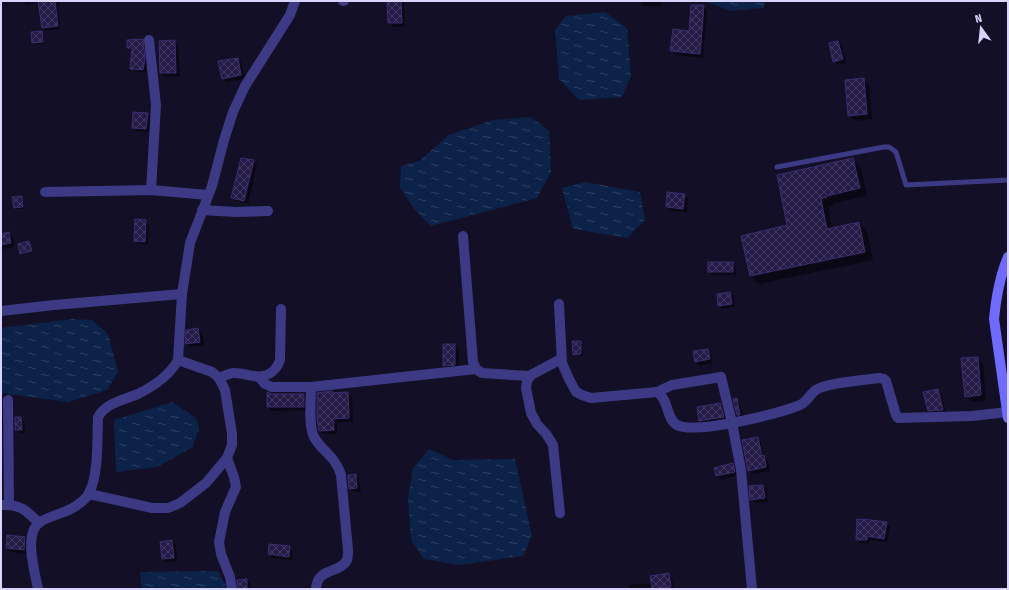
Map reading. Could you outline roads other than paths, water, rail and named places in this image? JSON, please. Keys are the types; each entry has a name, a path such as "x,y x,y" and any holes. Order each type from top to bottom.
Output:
{"main road":[{"path":"1008,257 995,304 994,319 1008,414"}],"street":[{"path":"38,589 31,550 31,539 34,529 39,523 79,505 89,494 96,472 98,417 101,411 116,402 137,394 156,384 174,368 178,360 182,294 190,243 212,186 224,140 239,99 245,86 290,14 295,1"},
{"path":"150,40 156,105 151,190"},
{"path":"45,192 151,190 208,195"},
{"path":"202,210 236,212 268,210"},
{"path":"463,236 474,362 476,369"},
{"path":"1,311 182,294"},
{"path":"559,304 561,359 576,392 586,397 591,398 657,392 672,385 721,376 741,470 752,589"},
{"path":"219,378 232,373 259,377 271,373 278,367 280,360 281,309"},
{"path":"259,377 265,384 272,387 311,387 476,369 482,373 529,376 561,359"},
{"path":"89,494 152,508 168,508 180,503 206,482 227,458 232,445 232,434 225,390 219,378 212,372 178,360"},
{"path":"529,376 526,388 531,413 537,424 547,435 553,445 560,513"},
{"path":"657,392 662,396 673,420 678,425 696,428 732,422 794,408 803,404 816,390 826,386 879,378 886,381 898,418 1008,414"},
{"path":"311,387 311,427 313,436 334,459 341,475 348,550 347,559 342,566 326,572 320,578 316,589"},
{"path":"8,400 5,505 20,507 27,511 39,523"},
{"path":"227,458 236,487 225,512 219,542 221,554 230,577 232,589"}],"lane":[{"path":"777,167 888,147 896,152 906,185 1008,180"}],"water":[{"path":"704,1 765,1 764,8 731,11"},
{"path":"605,12 627,28 631,76 622,97 579,100 559,79 555,30 566,16"},
{"path":"531,117 549,131 551,172 537,198 431,226 415,210 400,187 401,166 419,161 449,135 493,120"},
{"path":"585,182 640,192 645,220 627,238 573,229 562,188"},
{"path":"72,319 92,320 108,334 118,372 107,390 68,402 1,393 1,328"},
{"path":"172,402 196,418 199,428 193,447 157,467 116,472 114,420"},
{"path":"429,449 453,460 515,459 532,536 523,556 459,565 424,559 411,540 408,499 413,468"},
{"path":"218,571 225,584 225,589 142,589 140,572"}]}
